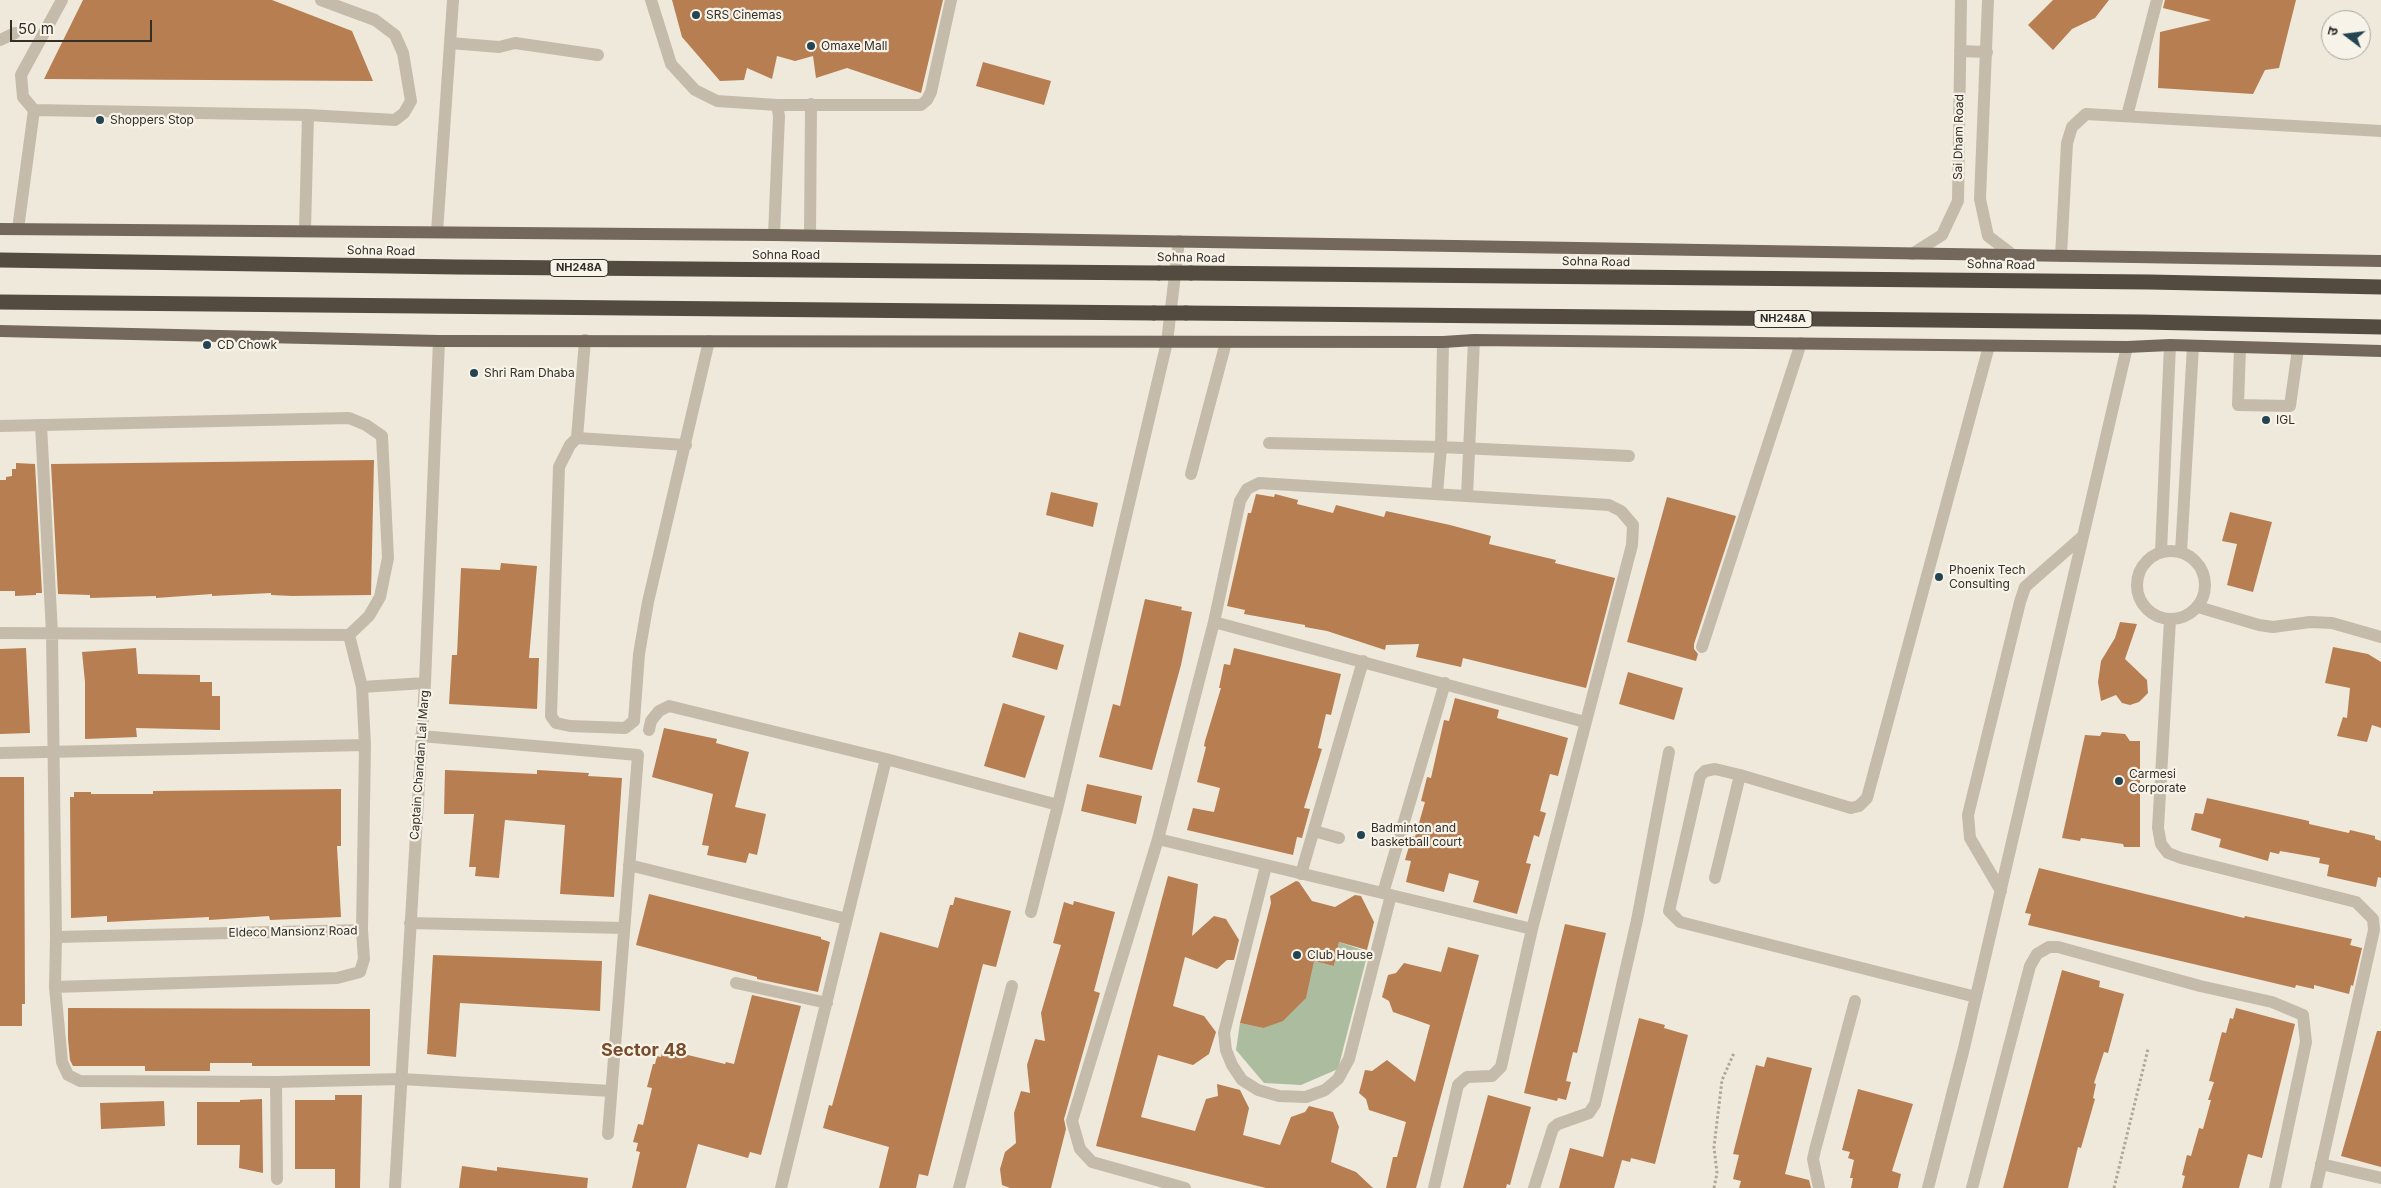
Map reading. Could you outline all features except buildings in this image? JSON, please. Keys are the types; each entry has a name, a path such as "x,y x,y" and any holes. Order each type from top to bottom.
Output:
{"highway":[{"name":"Sohna Road","path":"0,260 476,267 2131,282 2381,287"},
{"name":"NH248A","path":"0,302 2142,322 2381,327"}],"main road":[{"path":"0,229 810,235 2381,261"},
{"path":"0,331 439,341 1443,342 1474,340 2127,347 2170,345 2381,351"}],"street":[{"path":"18,229 34,110 23,97 21,75 62,0"},
{"path":"34,110 308,115 395,120 404,113 411,101 403,53 395,36 375,20 321,0"},
{"path":"437,232 453,0"},
{"path":"651,0 671,64 694,90 717,101 777,105 921,104 927,100 931,92 951,0"},
{"name":"Sai Dham Road","path":"1912,254 1942,235 1958,201 1961,0"},
{"name":"Sai Dham Road","path":"1988,0 1980,199 1988,236 2012,255"},
{"path":"2127,116 2157,0"},
{"path":"0,40 14,33"},
{"path":"450,43 499,47 515,43 598,55"},
{"path":"1960,51 1987,52"},
{"path":"810,235 811,104"},
{"path":"774,235 779,116 777,105"},
{"path":"2061,256 2066,143 2072,127 2086,114 2381,131"},
{"path":"305,230 308,115"},
{"path":"1031,912 1058,805 1166,342 1178,241"},
{"path":"586,340 577,438 570,445 559,467 551,716 556,723 570,726 625,728 634,721 639,654 648,602 709,341"},
{"path":"1467,496 1474,340"},
{"name":"Captain Chandan Lal Marg","path":"395,1188 425,684 439,341"},
{"path":"1191,474 1226,342"},
{"path":"1437,494 1441,447 1443,342"},
{"path":"1702,647 1801,343"},
{"path":"2160,552 2170,345"},
{"path":"1976,997 1680,922 1669,911 1700,776 1705,771 1715,769 1851,808 1859,806 1868,798 1989,346"},
{"path":"2181,552 2194,346"},
{"path":"1928,1188 1976,997 2127,347"},
{"path":"2240,348 2238,405 2290,406 2298,349"},
{"path":"0,426 349,418 366,425 382,436 388,558 380,597 369,616 349,635 0,633"},
{"path":"41,425 52,633 55,987 62,1062 68,1075 80,1081 276,1082 401,1079 611,1091"},
{"path":"577,438 686,445"},
{"path":"1269,443 1441,447 1629,456"},
{"path":"1186,1188 1092,1162 1080,1149 1072,1121 1158,839 1214,622 1240,500 1247,489 1259,483 1609,505 1621,511 1633,526 1632,544 1532,929 1502,1067 1492,1076 1467,1077 1458,1085 1434,1188"},
{"path":"2001,891 1970,838 1968,815 2025,587 2083,536"},
{"path":"2160,552 2181,552 2191,556 2204,574 2205,586 2203,597 2190,614 2170,620 2160,618 2142,605 2136,584 2143,564 2160,552"},
{"path":"2198,606 2259,626 2273,627 2310,622 2332,623 2381,637"},
{"path":"2170,620 2158,828 2161,844 2168,853 2180,858 2356,902 2377,919 2316,1188"},
{"path":"1214,622 1585,722"},
{"path":"349,635 362,687 365,745 362,930"},
{"path":"1301,874 1363,661"},
{"path":"1266,866 1224,1033 1226,1050 1232,1065 1242,1080 1258,1090 1279,1096 1306,1097 1325,1090 1338,1079 1349,1059 1387,894 1445,683"},
{"path":"362,687 425,684"},
{"path":"649,730 651,721 659,711 669,706 886,759 1058,805"},
{"path":"421,736 638,755 608,1134"},
{"path":"0,754 365,745"},
{"path":"1534,1188 1553,1128 1558,1124 1589,1113 1596,1104 1639,910 1669,752"},
{"path":"781,1188 886,759"},
{"path":"1715,878 1740,776"},
{"path":"1314,831 1340,838"},
{"path":"1158,839 1532,929"},
{"path":"629,865 847,919"},
{"path":"410,923 624,928"},
{"name":"Eldeco Mansionz Road","path":"55,987 338,978 360,972 364,959 362,930 56,937"},
{"path":"1972,1188 2030,966 2037,954 2049,947 2058,947 2200,986 2272,1002 2303,1015 2306,1042 2275,1188"},
{"path":"736,983 827,1003"},
{"path":"959,1188 1012,986"},
{"path":"1819,1188 1814,1150 1855,1001"},
{"path":"276,1082 277,1179"},
{"path":"2321,1164 2381,1178"}],"path":[{"path":"2114,1188 2148,1049"},
{"path":"1713,1188 1716,1181 1714,1147 1722,1080 1734,1053"}],"green space":[{"path":"1339,942 1368,952 1338,1069 1301,1085 1264,1083 1236,1050 1240,1023 1263,1028 1314,961 1334,966"}],"place":[{"name":"SRS Cinemas","path":"696,15"},
{"name":"Omaxe Mall","path":"811,46"},
{"name":"Shoppers Stop","path":"100,120"},
{"name":"CD Chowk","path":"207,345"},
{"name":"Shri Ram Dhaba","path":"474,373"},
{"name":"IGL","path":"2266,420"},
{"name":"Phoenix Tech Consulting","path":"1939,577"},
{"name":"Carmesi Corporate","path":"2119,781"},
{"name":"Badminton and basketball court","path":"1361,835"},
{"name":"Club House","path":"1297,955"}],"district":[{"name":"Sector 48","path":"644,1051"}]}
